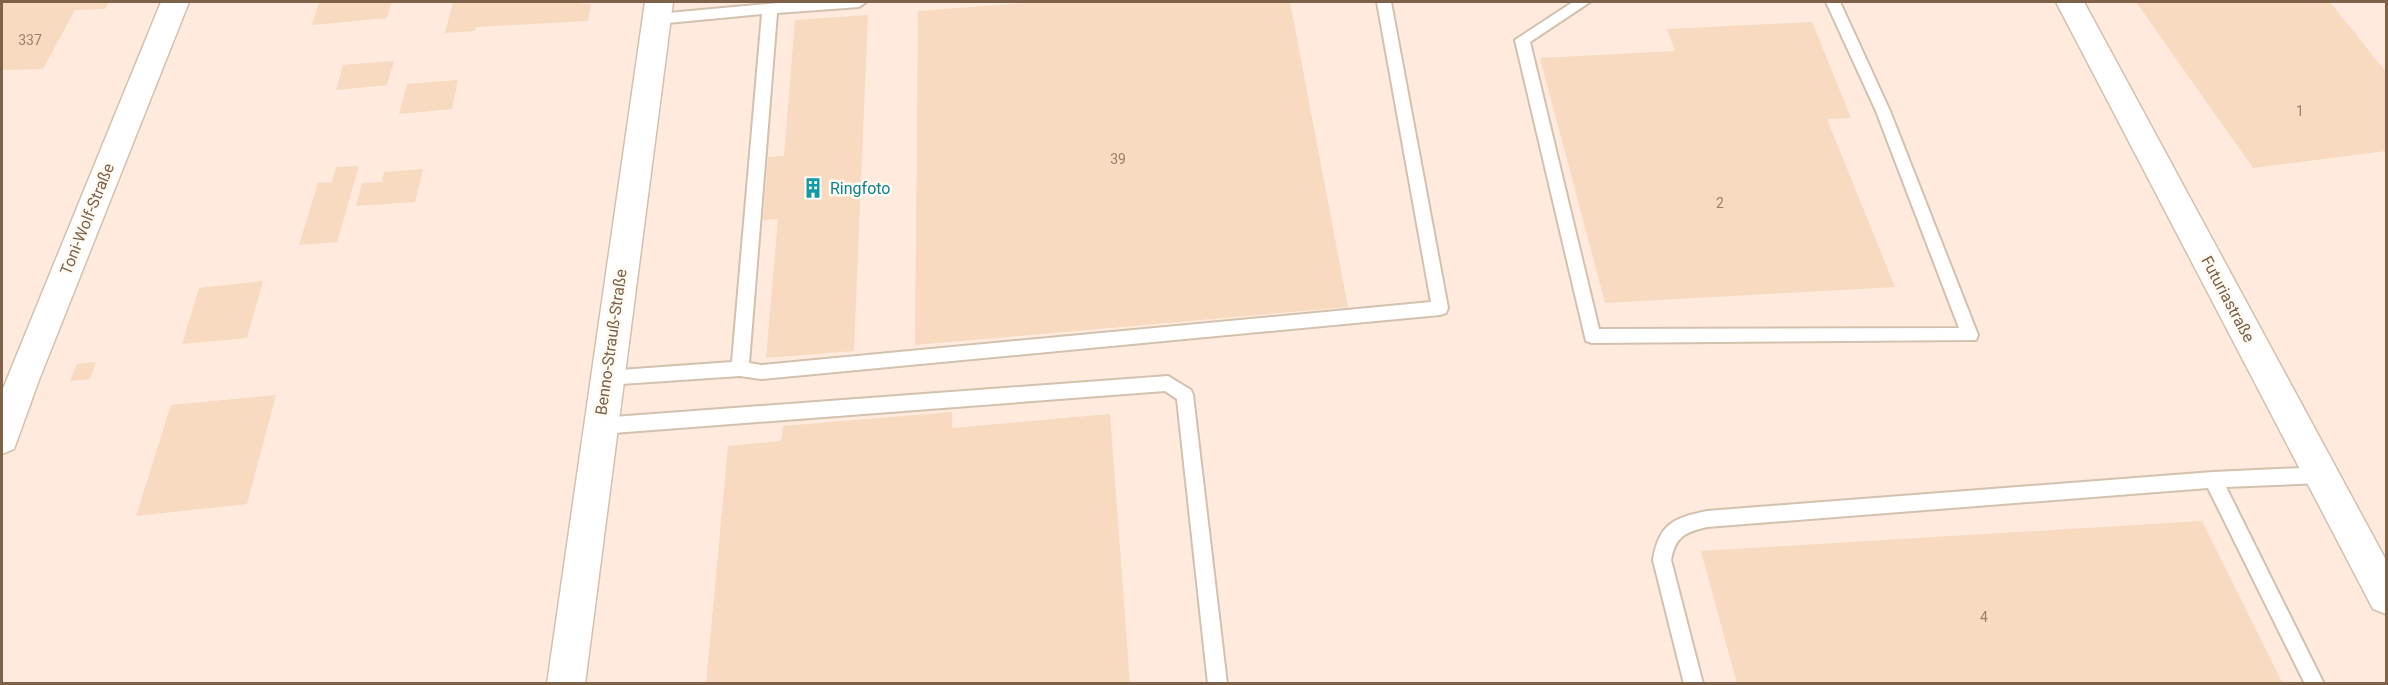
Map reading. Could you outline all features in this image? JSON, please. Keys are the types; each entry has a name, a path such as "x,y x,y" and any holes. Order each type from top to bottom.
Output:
{"street":[{"name":"Toni-Wolf-Straße","path":"2,438 21,380 175,2"},
{"name":"Futuriastraße","path":"2070,2 2386,596"},
{"name":"Benno-Strauß-Straße","path":"566,684 658,10"}],"lane":[{"path":"658,10 770,8 859,2"},
{"path":"606,378 740,369 760,372 916,359 1440,308 1384,2"},
{"path":"1583,2 1522,40 1592,336 1970,335 1883,111 1833,2"},
{"path":"740,369 770,8"},
{"path":"600,426 1168,383 1185,395 1218,684"},
{"path":"1694,684 1662,560 1665,542 1679,524 1707,519 2213,480 2322,475"},
{"path":"2213,480 2315,684"}],"shaded area":[{"path":"2,2 2386,2 2386,683 2,683"}],"building":[{"path":"2,2 109,2 105,9 75,10 43,69 2,70"},
{"path":"319,2 392,2 387,18 312,25"},
{"path":"453,2 582,2 581,4 591,4 588,21 476,27 475,31 445,33"},
{"path":"1040,2 1290,2 1348,307 915,345 918,11"},
{"path":"2136,2 2330,2 2386,72 2386,151 2253,168"},
{"name":"Ringfoto","path":"868,15 854,351 766,358 778,219 763,220 768,157 784,156 795,20"},
{"path":"1812,22 1851,118 1827,119 1895,287 1605,303 1540,58 1675,51 1667,29"},
{"path":"394,61 387,85 336,90 343,65"},
{"path":"458,80 452,109 399,114 407,84"},
{"path":"359,166 337,242 299,245 318,183 332,182 336,167"},
{"path":"423,169 415,202 356,206 362,183 382,182 384,172"},
{"path":"263,281 247,338 182,344 199,288"},
{"path":"96,362 90,379 70,381 77,364"},
{"path":"276,395 247,504 136,516 171,405"},
{"path":"952,412 952,428 1110,414 1130,684 706,684 728,446 781,441 783,426"},
{"path":"2202,521 2283,684 1737,684 1701,551"}],"place":[{"name":"Ringfoto","path":"813,188"}]}
